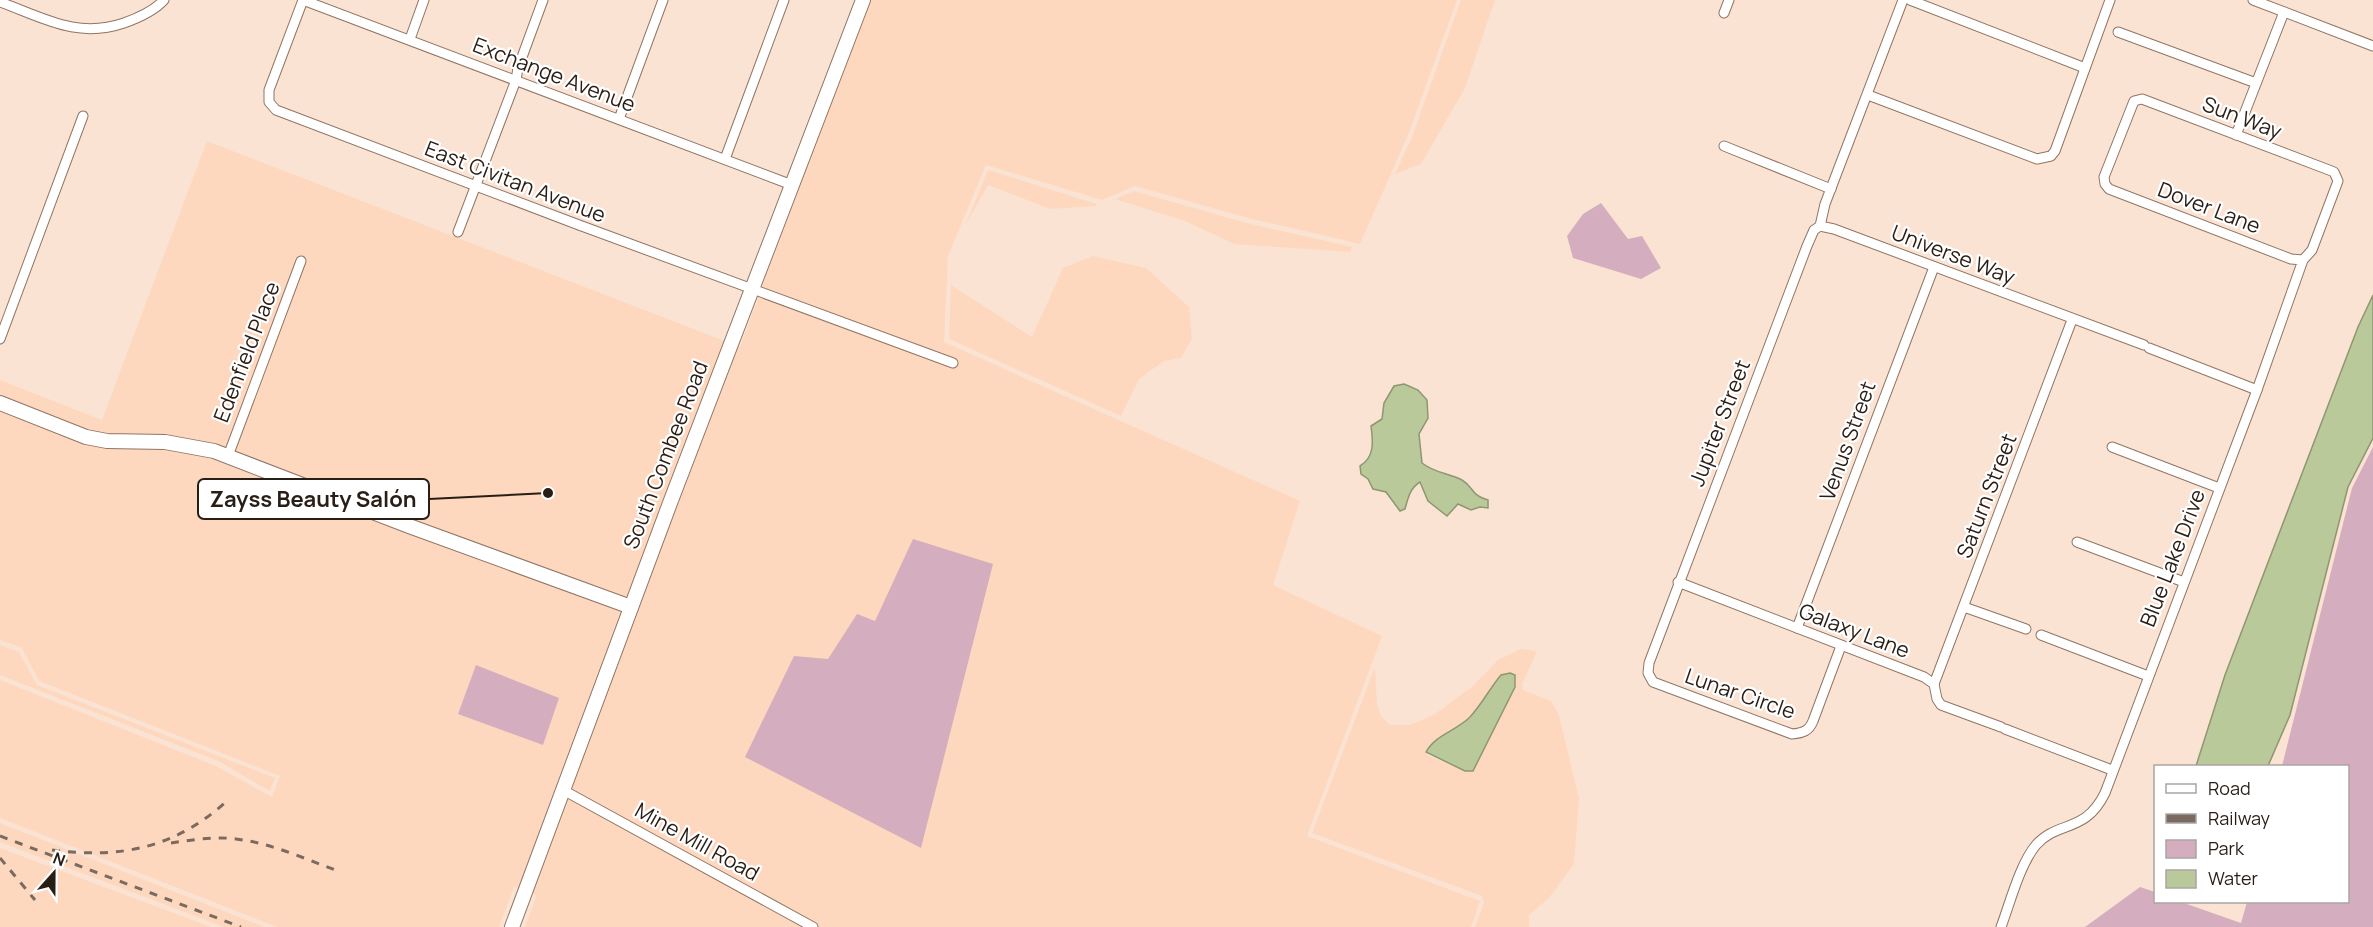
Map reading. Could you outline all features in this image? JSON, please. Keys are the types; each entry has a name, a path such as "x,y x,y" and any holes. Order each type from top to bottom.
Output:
{"main road":[{"name":"South Combee Road","path":"512,927 631,607 863,0"},
{"path":"0,403 86,437 107,441 165,442 228,456 409,526 631,607"}],"street":[{"path":"0,2 68,28 89,30 111,27 137,18 164,0"},
{"name":"Exchange Avenue","path":"303,0 792,184"},
{"name":"East Civitan Avenue","path":"303,0 269,90 270,102 276,110 953,363"},
{"path":"410,39 424,0"},
{"path":"458,232 516,80 518,68 543,0"},
{"path":"619,119 663,0"},
{"path":"725,159 784,0"},
{"path":"1724,13 1730,0"},
{"name":"Jupiter Street","path":"1648,673 1649,663 1678,582 1807,246 1814,230 1820,226 1825,204 1903,0"},
{"path":"1910,0 2085,68"},
{"path":"1868,95 2037,159 2048,157 2055,151 2110,0"},
{"path":"2253,0 2373,46"},
{"path":"2236,135 2284,12"},
{"path":"2118,32 2256,83"},
{"name":"Sun Way","path":"2105,184 2104,177 2131,105 2142,99 2334,172"},
{"path":"0,339 83,116"},
{"path":"1724,146 1831,189"},
{"name":"Blue Lake Drive","path":"2001,927 2026,861 2037,844 2051,834 2086,818 2098,807 2257,390 2303,260 2312,250 2338,181 2334,172"},
{"name":"Dover Lane","path":"2105,184 2109,189 2128,197 2291,259 2303,260"},
{"name":"Universe Way","path":"1820,226 1834,229 2257,390"},
{"name":"Edenfield Place","path":"228,456 301,261"},
{"name":"Venus Street","path":"1797,628 1934,267"},
{"name":"Saturn Street","path":"1934,684 2072,320"},
{"path":"2112,447 2219,488"},
{"path":"2077,542 2184,582"},
{"name":"Galaxy Lane","path":"1678,582 1924,676 1934,684"},
{"path":"1964,607 2026,629"},
{"path":"2041,635 2148,676"},
{"name":"Lunar Circle","path":"1648,673 1653,682 1792,734 1802,733 1810,728 1841,646"},
{"path":"1934,684 1936,699 1941,705 2112,770"},
{"name":"Mine Mill Road","path":"563,790 813,927"}],"shaded area":[{"path":"868,0 1457,0 1408,135 1360,244 1244,217 1135,186 1102,200 986,165 948,256 944,342 1300,501 1273,585 1382,636 1307,836 1480,901 1471,927 525,927 537,895 514,887 499,927 277,927 0,818 0,680 216,766 272,797 280,776 39,681 22,648 0,640 0,380 102,420 207,141 740,347"},
{"path":"1461,0 1495,0 1465,88 1421,164 1395,174 1412,137"},
{"path":"988,170 1097,204 1096,206 1050,209 988,185 965,226"},
{"path":"1134,191 1243,222 1352,247 1350,252 1234,244 1185,221 1115,199"},
{"path":"1093,256 1146,268 1189,307 1192,339 1181,358 1164,361 1139,379 1121,416 949,339 951,285 1032,337 1063,268"},
{"path":"0,645 19,652 37,685 275,778 270,791 218,761 0,675"},
{"path":"1521,649 1537,651 1522,684 1523,690 1551,701 1559,715 1579,799 1574,864 1549,898 1529,915 1529,927 1475,927 1484,902 1482,896 1312,833 1375,667 1377,704 1381,716 1390,725 1410,725 1435,714 1473,686 1498,660","holes":["1501,675 1485,747 1473,771 1465,771 1429,756 1426,752 1430,744 1469,718"]},
{"path":"0,823 264,927 224,927 0,842"},
{"path":"0,848 211,927 0,927"}],"green space":[{"path":"1601,203 1628,239 1642,236 1661,268 1641,279 1573,258 1567,236 1583,214"},
{"path":"2373,447 2373,927 2085,927 2140,887 2154,892 2154,903 2184,903 2241,923 2247,903 2349,903 2349,765 2282,765 2352,488"},
{"path":"913,539 993,564 921,848 745,757 794,656 828,659 857,614 875,621"},
{"path":"476,665 559,698 543,745 458,714"}],"water":[{"path":"2373,295 2373,438 2348,487 2290,715 2268,765 2196,765 2225,675 2358,327"},
{"path":"1404,384 1418,390 1427,400 1428,418 1419,434 1422,463 1431,469 1462,480 1475,493 1488,500 1488,508 1480,507 1471,510 1458,504 1447,516 1428,501 1420,482 1408,497 1405,509 1400,511 1386,492 1373,489 1368,479 1361,474 1360,466 1371,453 1371,426 1382,419 1384,403 1394,386"},
{"path":"1510,673 1515,675 1515,687 1473,771 1465,771 1426,752 1440,737 1470,717 1501,675"}],"railway":[{"path":"52,850 101,853 146,846 167,840 187,830 227,801"},
{"path":"0,836 241,927"},
{"path":"171,843 220,838 249,841 288,852 338,871"},
{"path":"0,858 35,900"}],"place":[{"name":"Zayss Beauty Salón","path":"548,493"}]}
